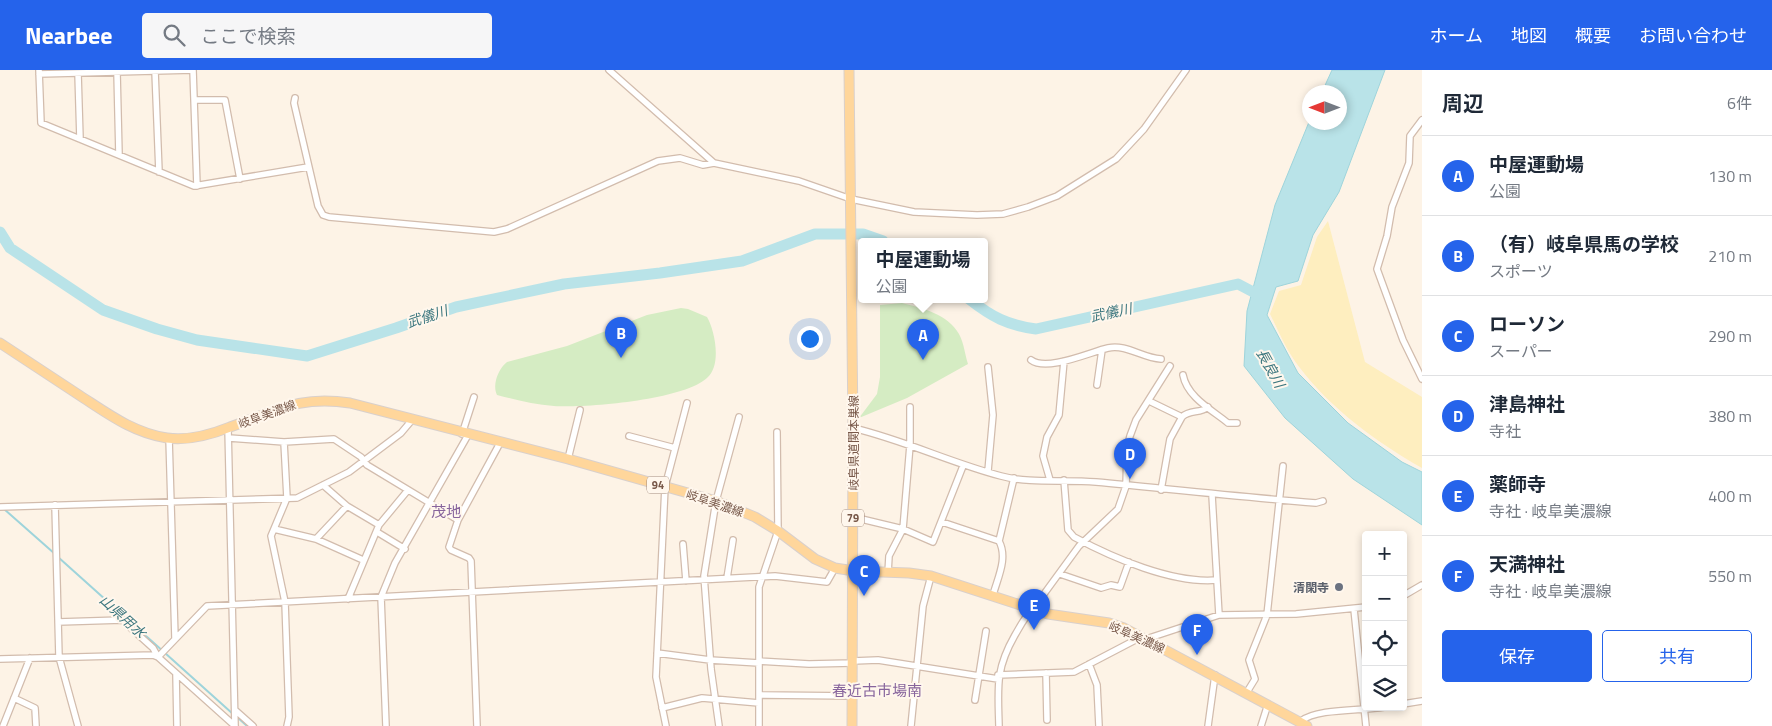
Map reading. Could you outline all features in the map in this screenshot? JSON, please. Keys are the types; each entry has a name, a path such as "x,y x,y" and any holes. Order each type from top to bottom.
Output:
{"main road":[{"name":"79","path":"849,70 851,203"},
{"name":"岐阜県道関本巣線","path":"851,203 854,572 852,726"},
{"name":"岐阜美濃線","path":"0,343 121,422 143,433 169,438 198,437 228,428 288,405 324,400 350,403 568,459 716,501 736,508 778,530 815,559 835,568 854,572 931,576 1062,617 1109,623 1143,638 1215,675 1304,724"}],"street":[{"path":"197,186 193,70 78,73 39,72 41,122 158,172 197,186 308,167"},
{"path":"609,70 714,163"},
{"path":"295,98 294,103 308,167 319,210 324,215 485,232 507,228 658,161 680,158 703,165 714,163 799,181 851,203 914,212 977,215 1003,214 1057,196 1116,159 1144,129 1186,70"},
{"path":"155,71 158,172"},
{"path":"116,72 119,155"},
{"path":"78,73 80,139"},
{"path":"194,100 225,100 240,178"},
{"path":"1422,120 1410,136 1409,163 1392,207 1387,236 1377,269 1379,280 1403,340 1422,379"},
{"path":"1031,360 1046,364 1102,350 1125,348 1148,358 1161,359"},
{"path":"1097,385 1102,350"},
{"path":"1050,480 1043,456 1047,437 1059,415 1064,361"},
{"path":"999,726 998,677 1006,652 1027,614 1060,574 1079,546 1113,515 1122,500 1126,486 1127,448 1130,436 1136,420 1170,366"},
{"path":"988,367 993,415 988,471"},
{"path":"1183,375 1184,382 1191,394 1228,423 1237,423"},
{"path":"386,726 381,597 395,563 405,549 430,503 465,434 474,398"},
{"path":"1148,401 1182,417"},
{"path":"666,726 656,676 665,487 686,403"},
{"path":"888,573 889,556 903,529 910,445 910,407"},
{"path":"1161,490 1170,439 1182,417 1186,412 1208,408"},
{"path":"568,459 580,410"},
{"path":"719,726 710,660 704,580 716,501 739,417"},
{"path":"2,507 297,498 349,472 401,433 412,420"},
{"path":"228,428 235,724"},
{"path":"853,428 910,445 963,466 1014,478 1064,480 1316,503 1323,501"},
{"path":"760,726 759,587 761,576 778,530 777,432"},
{"path":"629,436 675,448"},
{"path":"169,438 175,638"},
{"path":"229,438 284,442 334,439 408,490 458,520"},
{"path":"284,442 287,498 271,536 285,602 287,726"},
{"path":"476,726 471,561 469,558 451,550 450,547 458,520 500,443"},
{"path":"853,516 903,529 933,542 963,466"},
{"path":"1247,692 1255,678 1249,660 1267,615 1281,500 1283,466"},
{"path":"993,595 1004,551 999,541 1014,478"},
{"path":"1064,480 1068,530 1074,537 1129,562 1181,578 1196,581 1217,580"},
{"path":"323,485 347,506 379,525"},
{"path":"348,599 379,525 408,490"},
{"path":"1212,495 1219,615"},
{"path":"55,505 60,657 78,726"},
{"path":"316,539 347,506"},
{"path":"942,522 999,541"},
{"path":"274,529 316,539 363,560"},
{"path":"377,532 405,549"},
{"path":"727,578 733,540"},
{"path":"684,544 686,581"},
{"path":"1060,574 1101,588 1111,585 1120,587 1129,562"},
{"path":"159,655 207,606 761,576 827,582 835,568"},
{"path":"911,726 923,606 931,576"},
{"path":"1407,594 1422,585"},
{"path":"657,653 710,660 809,664 878,660 979,676 998,677 1074,672 1143,638 1219,615 1267,615 1362,608"},
{"path":"1354,609 1362,699"},
{"path":"58,622 122,620 153,648 176,674 235,724"},
{"path":"975,700 986,631"},
{"path":"0,659 159,655"},
{"path":"3,726 30,658"},
{"path":"1089,664 1097,685 1098,726"},
{"path":"1046,673 1047,720"},
{"path":"176,674 177,726"},
{"path":"1208,726 1215,675"},
{"path":"759,695 853,696"},
{"path":"14,698 35,708 36,726"},
{"path":"662,708 702,698 759,702"},
{"path":"1407,704 1422,702"},
{"path":"1261,726 1268,704"},
{"path":"1304,724 1306,717 1362,710"},
{"path":"1363,711 1366,726"},
{"path":"235,712 252,726"}],"green space":[{"path":"902,303 934,313 948,321 961,338 968,364 907,398 859,418 877,394 880,377 880,305"},
{"path":"681,308 707,317 716,348 712,372 695,386 657,397 588,406 547,405 497,395 495,387 497,377 507,362 567,346 647,315"}],"sand":[{"path":"1328,221 1365,362 1422,397 1422,468 1389,448 1356,424 1312,383 1295,362 1270,314 1279,291 1301,285 1317,237"}],"water":[{"name":"長良川","path":"1332,70 1385,70 1339,192 1313,235 1298,281 1276,287 1267,315 1298,373 1348,423 1402,462 1422,472 1422,525 1353,479 1285,418 1244,366 1247,311 1275,205 1306,130 1347,130 1347,85 1325,85"}],"waterway":[{"name":"武儀川","path":"0,232 10,248 103,310 157,329 197,340 307,356 456,307 564,284 742,261 815,234 863,234 874,238"},
{"name":"武儀川","path":"974,303 1000,319 1036,329 1238,284 1257,294"},
{"name":"山県用水","path":"4,509 55,554"},
{"name":"山県用水","path":"58,557 233,714"},
{"name":"山県用水","path":"237,717 247,726"}],"place":[{"name":"（有）岐阜県馬の学校","path":"621,358"},
{"name":"中屋運動場","path":"923,360"},
{"name":"津島神社","path":"1130,479"},
{"name":"清閑寺","path":"1339,587"},
{"name":"ローソン","path":"864,596"},
{"name":"薬師寺","path":"1034,630"},
{"name":"天満神社","path":"1197,655"}],"district":[{"name":"茂地","path":"446,511"},
{"name":"春近古市場南","path":"877,690"}]}
